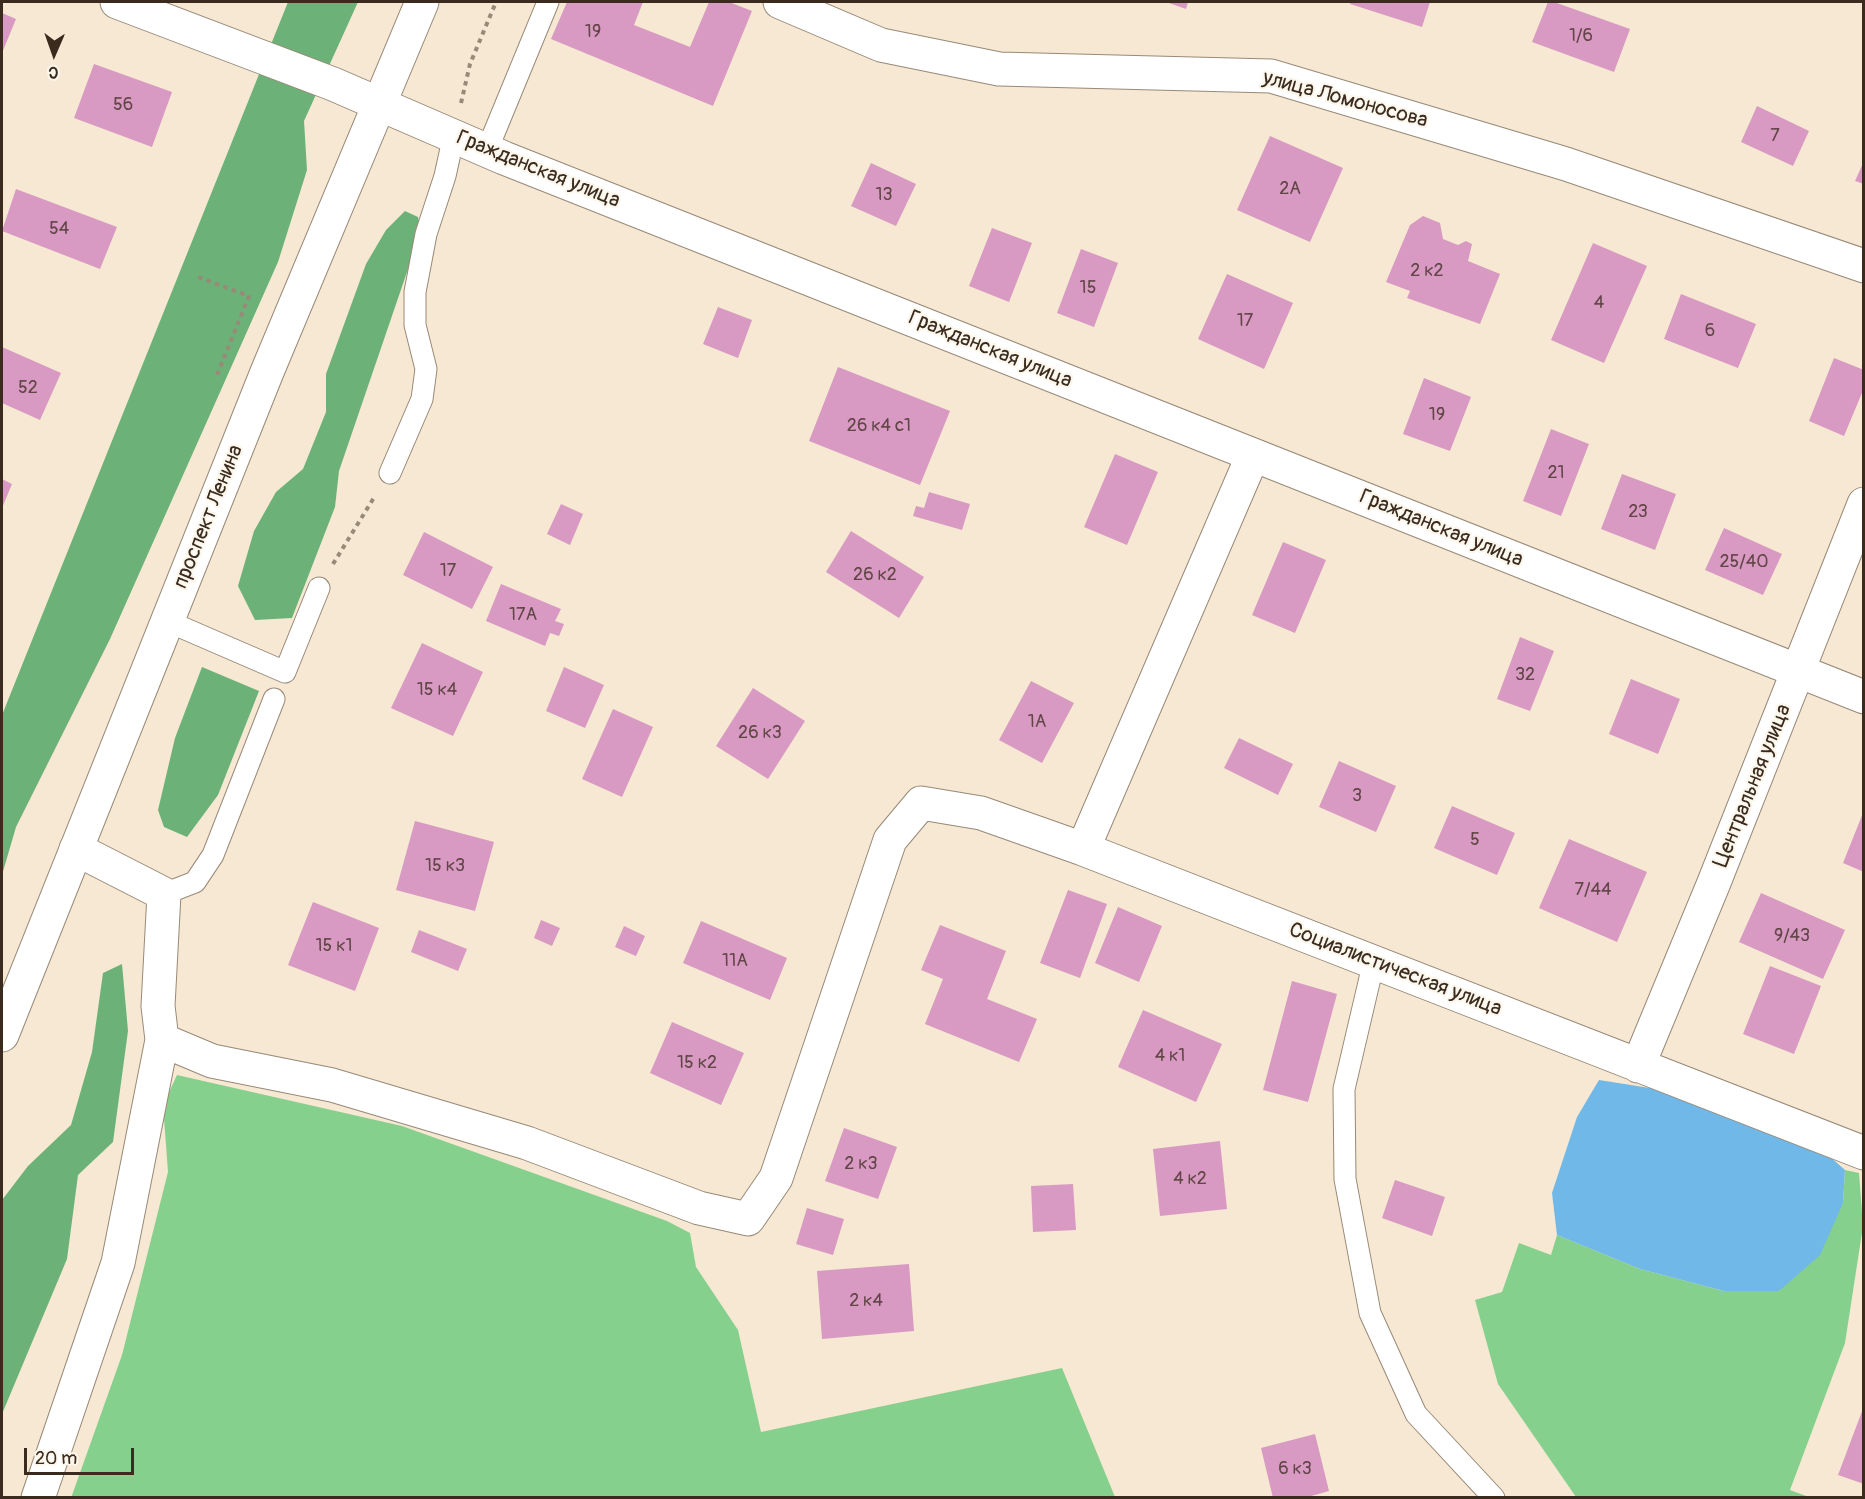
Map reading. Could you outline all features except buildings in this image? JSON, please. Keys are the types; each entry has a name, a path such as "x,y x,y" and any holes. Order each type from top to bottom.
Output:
{"street":[{"name":"Гражданская улица","path":"117,2 381,104 487,150 1863,697"},
{"name":"проспект Ленина","path":"2,1030 267,372 422,2"},
{"name":"улица Ломоносова","path":"780,2 881,45 999,69 1271,76 1566,164 1863,266"},
{"path":"1083,849 1253,455"},
{"name":"Центральная улица","path":"1638,1066 1799,670 1863,504"},
{"name":"Социалистическая улица","path":"162,1040 212,1060 332,1085 527,1143 699,1208 748,1219 776,1178 890,840 921,803 981,813 1083,849 1863,1153"},
{"path":"38,1497 118,1263 162,1040 158,1006 164,894 76,849"}],"lane":[{"path":"487,150 548,2"},
{"path":"390,473 422,399 426,369 415,325 415,292 426,234 445,176 454,135"},
{"path":"167,621 285,672 319,588"},
{"path":"164,894 195,882 213,855 274,699"},
{"path":"1374,961 1344,1089 1345,1179 1370,1313 1416,1414 1494,1497"}],"path":[{"path":"454,135 470,64 496,2"},
{"path":"198,277 249,296 217,375"},
{"path":"319,588 390,473"}],"green space":[{"path":"288,2 358,2 304,121 307,170 278,262 110,639 16,827 2,875 2,715"},
{"path":"405,211 418,217 421,231 339,471 335,507 292,618 255,620 238,586 254,531 276,492 303,469 326,412 326,374 366,264 386,230"},
{"path":"202,667 259,691 218,795 187,837 164,827 158,810 175,738"},
{"path":"122,964 128,1031 113,1142 78,1175 67,1259 2,1414 2,1200 28,1166 71,1125 92,1052 103,973"},
{"path":"177,1075 402,1126 667,1221 690,1233 696,1267 738,1330 761,1432 1062,1368 1115,1497 71,1498 122,1355 168,1172 163,1105"},
{"path":"1845,1170 1859,1173 1863,1226 1845,1343 1790,1490 1809,1497 1576,1497 1498,1384 1475,1300 1502,1292 1519,1243 1551,1255 1557,1235 1640,1269 1724,1291 1779,1291 1843,1203"}],"water":[{"path":"1599,1080 1650,1088 1828,1155 1845,1170 1843,1203 1820,1255 1779,1291 1724,1291 1640,1269 1557,1235 1552,1193 1577,1117"}]}
